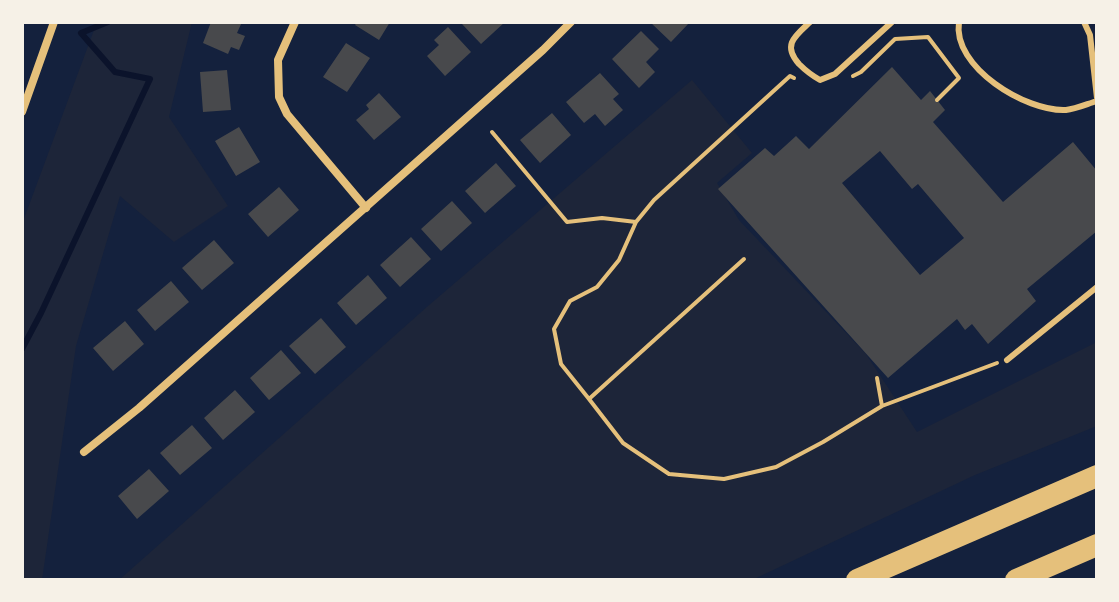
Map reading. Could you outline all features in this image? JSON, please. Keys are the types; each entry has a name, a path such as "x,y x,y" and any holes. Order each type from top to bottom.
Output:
{"highway":[{"path":"857,580 1097,476"},
{"path":"1016,580 1097,545"}],"street":[{"path":"22,112 54,22"},
{"path":"295,22 278,60 279,97 287,114 366,208"},
{"path":"84,452 139,408 366,208 571,22"}],"lane":[{"path":"810,22 791,44 792,55 808,74 820,80 835,74 892,22"},
{"path":"959,22 958,31 966,52 997,87 1022,101 1068,110 1097,100 1090,35 1084,22"},
{"path":"1007,360 1097,287"}],"path":[{"path":"848,78 861,72 895,39 928,37 959,78 937,100"},
{"path":"801,81 790,76 654,200 636,222 619,260 597,287 570,301 554,329 561,364 623,443 669,474 724,479 776,467 882,406 1007,360"},
{"path":"492,132 567,222 602,218 636,222"},
{"path":"589,399 744,259"},
{"path":"877,378 882,406"}],"shaded area":[{"path":"97,22 192,22 169,117 228,206 174,242 120,196 76,346 42,580 22,580 22,224"},
{"path":"692,80 752,153 717,183 739,220 866,354 917,432 1097,342 1097,426 975,475 752,580 119,580 428,306"}],"building":[{"path":"211,22 242,22 237,33 245,36 239,50 231,47 228,54 203,43"},
{"path":"357,22 390,22 379,40 355,25"},
{"path":"505,22 481,44 462,24"},
{"path":"650,22 690,22 671,42"},
{"path":"448,27 471,52 445,76 427,56 439,45 434,40"},
{"path":"641,31 659,49 646,62 655,72 639,88 612,59"},
{"path":"346,43 370,58 347,92 323,77"},
{"path":"892,67 921,100 930,91 945,110 933,122 1003,202 1073,142 1097,171 1097,231 1027,289 1036,301 988,344 972,324 965,330 957,319 888,378 718,189 765,148 774,156 796,136 809,149","holes":["880,151 912,189 918,184 964,238 920,275 842,183"]},
{"path":"227,70 231,110 203,112 200,72"},
{"path":"600,73 619,94 613,99 623,110 605,126 595,114 584,123 566,102"},
{"path":"379,93 401,117 374,140 356,120 369,109 366,105"},
{"path":"552,113 571,135 540,163 520,140"},
{"path":"239,127 260,162 236,176 215,141"},
{"path":"496,163 516,186 485,213 465,191"},
{"path":"279,187 299,210 268,237 248,214"},
{"path":"452,201 472,223 441,251 421,229"},
{"path":"411,237 431,259 400,287 380,265"},
{"path":"214,240 234,263 202,290 182,268"},
{"path":"368,275 387,298 356,325 337,303"},
{"path":"171,281 189,302 155,331 137,310"},
{"path":"321,318 346,347 315,374 289,346"},
{"path":"125,321 144,344 113,371 93,348"},
{"path":"281,350 301,373 269,400 250,378"},
{"path":"235,390 255,412 223,440 204,418"},
{"path":"192,425 212,448 180,475 160,453"},
{"path":"149,469 169,491 137,519 118,496"}],"waterway":[{"path":"22,349 150,79 115,72 81,33 108,22"}]}
